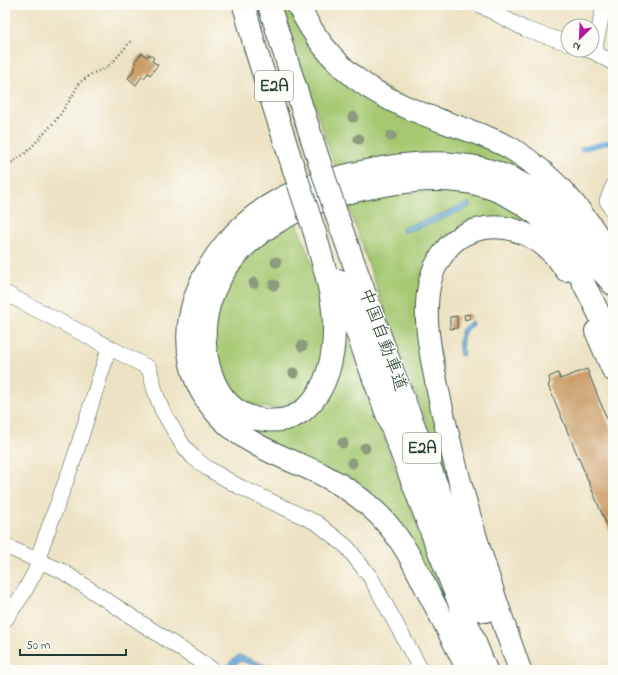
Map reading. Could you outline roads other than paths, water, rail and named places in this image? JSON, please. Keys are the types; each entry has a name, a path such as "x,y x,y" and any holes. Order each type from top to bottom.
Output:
{"highway":[{"name":"中国自動車道","path":"245,5 305,166 378,393 486,670"},
{"name":"中国自動車道","path":"269,5 305,166"},
{"path":"298,5 310,28 322,45 335,60 363,85 397,104 489,138 510,148 545,173 577,206 613,313"},
{"path":"468,670 412,560 381,517 346,487 269,451 237,433 211,407 202,393 195,377 190,359 190,320 194,300 201,280 224,244 239,228 276,201 321,183 350,175 418,163 459,164 476,167 493,171 525,185 540,195 558,211 578,237 613,273"},
{"path":"325,229 334,330 333,350 330,366 324,382 308,407 296,415 284,420 270,421 242,413 230,404 221,394 213,379 208,363 205,343 205,325 208,306 215,288 224,272 236,256 250,242 283,218 321,201 373,187 402,183 434,181 460,182 481,185 501,192 518,201 535,212 549,225 594,253 613,284"},
{"path":"520,670 487,573 448,440 434,370 426,311 431,277 437,262 456,238 476,230 498,227 513,229 529,235 544,244 559,258 583,300 613,344"},
{"name":"中国自動車道","path":"325,229 433,477 509,670"},
{"path":"594,253 583,300 613,370"},
{"path":"594,253 613,344"}],"street":[{"path":"480,5 525,29 560,40"},
{"path":"600,19 604,5"},
{"path":"600,56 613,63"},
{"path":"613,186 607,201 613,211"},
{"path":"5,293 149,368 162,410 182,444 193,457 207,468 238,486 317,523 347,547 371,578 421,670"},
{"path":"5,620 33,576 39,561 41,549 74,459 109,348"},
{"path":"5,546 62,571 213,670"}],"water":[{"path":"469,202 470,207 433,223 403,233 402,228 444,213"},
{"path":"472,321 473,325 466,331 463,338 464,355 460,356 459,341 461,331"},
{"path":"239,655 278,670 267,670 241,661 236,664 233,670 223,670"}],"waterway":[{"path":"582,149 613,141"}]}
